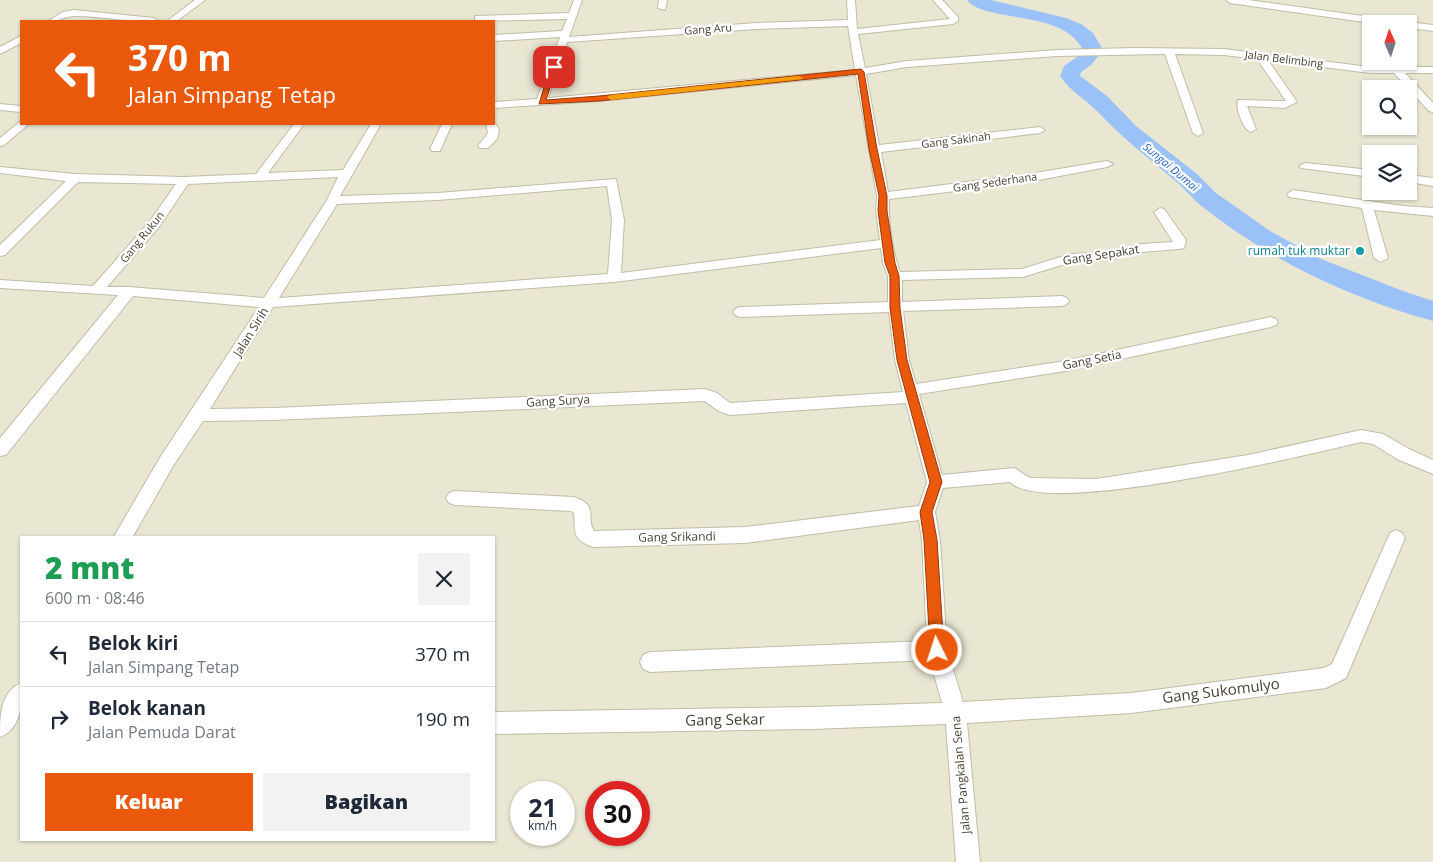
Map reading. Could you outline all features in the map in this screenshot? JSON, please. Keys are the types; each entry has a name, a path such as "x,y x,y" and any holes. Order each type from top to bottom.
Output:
{"street":[{"path":"172,20 201,0"},
{"path":"541,102 578,0"},
{"path":"851,0 853,27 873,149 883,196 882,211 890,263 895,276 895,308 902,360 936,482 1014,475 1022,483 1032,485 1096,486 1248,462 1361,436 1377,438 1406,455 1433,467"},
{"name":"Gang Aru","path":"495,38 565,37 746,26 853,27 953,21 954,17 936,0"},
{"path":"1230,0 1362,19"},
{"path":"55,20 74,13 144,20"},
{"path":"478,18 572,16"},
{"path":"1418,26 1433,28"},
{"path":"0,51 20,40"},
{"name":"Jalan Belimbing","path":"861,72 907,64 1134,51 1240,53 1398,71 1433,70"},
{"path":"1169,51 1198,133"},
{"path":"1251,130 1242,102 1285,105 1292,102 1260,56"},
{"path":"1398,71 1433,109"},
{"path":"495,106 599,98 861,72"},
{"path":"0,107 20,109"},
{"path":"0,143 23,125"},
{"path":"259,178 298,125"},
{"name":"Jalan Sirih","path":"123,536 167,461 333,200 336,191 375,125"},
{"path":"436,149 446,125"},
{"path":"484,146 492,137 494,128 492,125"},
{"name":"Gang Sakinah","path":"873,149 1040,130"},
{"name":"Gang Sederhana","path":"883,196 1023,179 1107,164"},
{"path":"1305,166 1362,173"},
{"path":"0,170 75,178 184,181 348,173"},
{"path":"0,252 75,178"},
{"path":"1417,180 1433,182"},
{"name":"Gang Rukun","path":"96,291 155,224 184,181"},
{"path":"333,200 384,200 506,193 612,182 618,220 614,278"},
{"path":"1293,194 1433,212"},
{"path":"1367,205 1381,258"},
{"name":"Gang Sepakat","path":"895,276 1023,273 1070,258 1108,256 1142,248 1179,245 1180,240 1160,212"},
{"path":"0,284 96,291 129,291 269,303 614,278 887,243"},
{"path":"0,450 129,291"},
{"path":"740,312 1062,301"},
{"name":"Gang Setia","path":"911,393 1158,348 1271,322"},
{"name":"Gang Surya","path":"198,415 274,414 706,395 714,398 720,406 729,409 911,393"},
{"name":"Jalan Pangkalan Sena","path":"936,482 926,512 931,540 937,650 956,713 968,862"},
{"name":"Gang Srikandi","path":"455,498 574,504 580,506 583,510 583,533 587,538 593,539 745,535 926,512"},
{"name":"Gang Sukomulyo","path":"956,713 1130,703 1326,678 1339,671 1396,538"},
{"path":"650,662 937,650"},
{"path":"8,714 20,695"},
{"name":"Gang Sekar","path":"495,723 802,719 956,713"}],"shaded area":[{"path":"0,0 1433,0 1433,862 0,862"}],"waterway":[{"name":"Sungai Dumai","path":"976,0 988,6 1059,22 1075,28 1086,37 1093,50 1084,61 1071,70 1070,76 1074,82 1099,101 1128,131 1188,179 1207,198 1261,237 1311,265 1393,298 1433,311"}],"slow traffic":[{"path":"611,97 799,78"}],"place":[{"name":"rumah tuk muktar","path":"1360,251"}],"route":[{"path":"554,67 541,102 861,72 873,149 883,196 882,211 890,263 895,276 898,340 911,390 911,397 936,482 926,512 931,540 937,650"}]}
